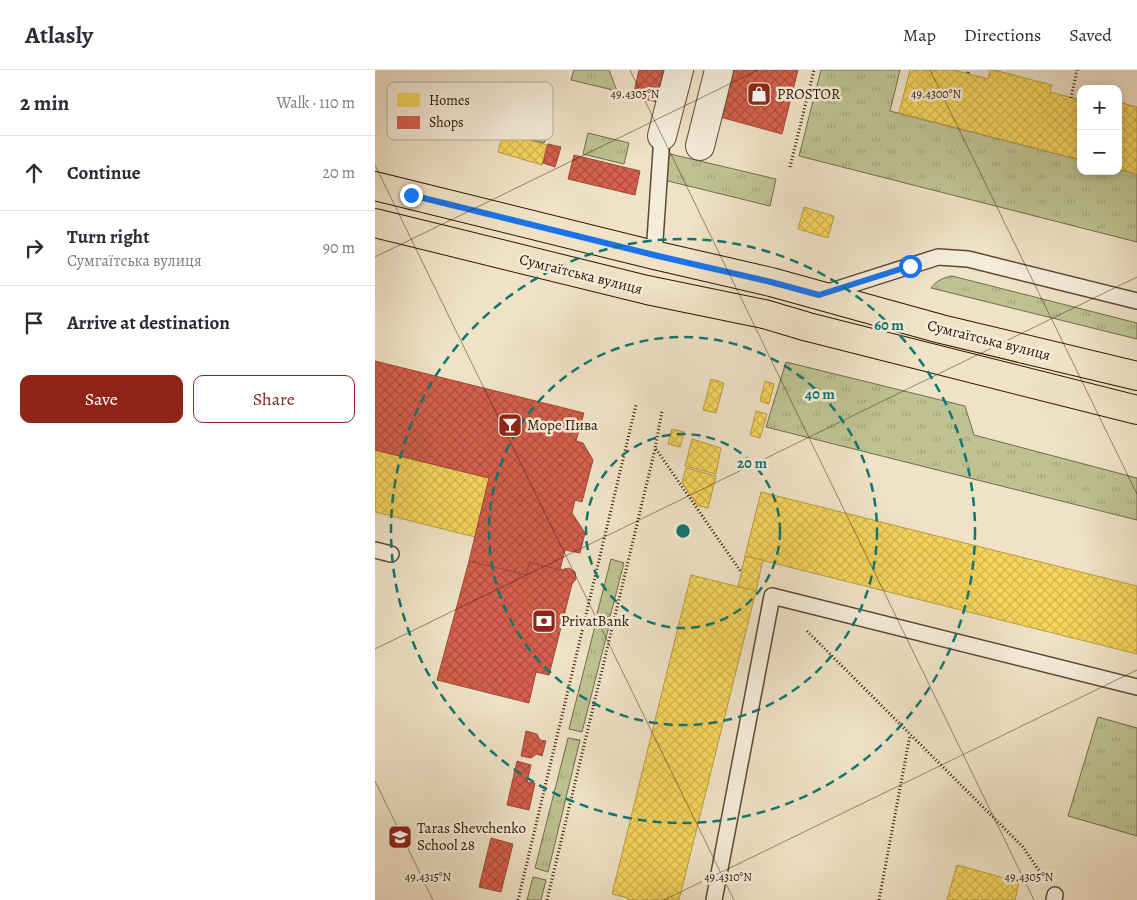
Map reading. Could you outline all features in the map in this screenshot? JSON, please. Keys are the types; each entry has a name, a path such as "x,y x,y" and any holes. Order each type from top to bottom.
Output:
{"main road":[{"name":"Сумгаїтська вулиця","path":"375,186 771,282 941,329 1137,376"},
{"name":"Сумгаїтська вулиця","path":"375,223 647,290 764,314 808,327 1137,410"}],"street":[{"path":"663,136 679,70"},
{"path":"700,146 719,70"}],"lane":[{"path":"654,255 663,136"},
{"path":"819,295 938,257 968,258 1137,301"},
{"path":"375,550 391,554"},
{"path":"714,900 772,596 1137,687"}],"path":[{"path":"790,167 814,70"},
{"path":"1071,98 1077,70"},
{"path":"518,900 636,404"},
{"path":"547,900 655,449 662,411"},
{"path":"655,449 741,572"},
{"path":"807,631 1023,847 1055,897"},
{"path":"879,900 910,734"}],"green space":[{"path":"574,70 609,70 617,91 571,80"},
{"path":"821,70 900,70 890,111 1077,159 1077,175 1122,175 1122,170 1137,174 1137,242 799,156"},
{"path":"588,133 629,143 624,164 583,154"},
{"path":"533,140 545,140 544,143"},
{"path":"670,154 776,179 770,206 664,180"},
{"path":"952,276 1137,323 1137,339 931,288 940,280"},
{"path":"786,362 965,406 974,435 1137,478 1137,520 766,427"},
{"path":"611,559 624,563 610,617 597,614"},
{"path":"596,622 609,626 582,732 569,729"},
{"path":"1098,717 1137,728 1137,836 1068,816"},
{"path":"568,738 580,740 548,872 535,868"},
{"path":"533,877 546,880 541,900 527,900"}],"building: Homes":[{"path":"910,70 954,70 988,79 990,70 994,70 1052,85 1050,92 1077,99 1077,159 899,113"},
{"path":"1122,103 1137,107 1137,174 1122,170"},
{"path":"501,140 529,140 547,145 542,165 498,152"},
{"path":"804,207 834,216 828,238 798,229"},
{"path":"711,379 724,383 716,413 703,410"},
{"path":"765,381 774,384 769,404 760,401"},
{"path":"756,411 767,414 760,438 750,435"},
{"path":"672,429 684,432 680,447 668,444"},
{"path":"692,439 721,448 716,474 685,466"},
{"path":"375,450 489,478 475,537 375,512"},
{"path":"686,468 716,476 708,508 697,505 682,482"},
{"path":"761,492 1137,586 1137,654 745,556"},
{"path":"745,556 763,560 756,591 738,587"},
{"path":"691,575 756,591 679,900 628,900 628,898 612,894"},
{"path":"957,865 1019,882 1015,900 947,900"}],"building: Shops":[{"path":"639,70 664,70 657,102 633,96"},
{"name":"PROSTOR","path":"732,70 798,70 782,134 720,117"},
{"path":"548,144 561,147 555,167 543,163"},
{"path":"574,155 640,171 635,195 568,179"},
{"path":"375,361 584,413 576,441 583,443 593,460 582,502 575,500 572,513 585,533 580,553 565,550 560,570 529,562 527,575 469,561 489,478 375,450"},
{"path":"469,561 527,575 529,562 560,570 569,568 575,572 576,579 572,584 549,675 536,672 529,703 437,680"},
{"path":"526,731 537,734 540,740 546,741 542,756 537,754 531,758 521,756"},
{"path":"517,761 531,765 527,782 535,783 529,810 507,805"},
{"path":"491,838 513,844 501,892 479,887"}],"place":[{"name":"PROSTOR","path":"759,94"},
{"name":"Море Пива","path":"510,425"},
{"name":"PrivatBank","path":"544,621"},
{"name":"Taras Shevchenko School 28","path":"400,837"}],"route":[{"path":"411,195 819,295 910,266"}]}
